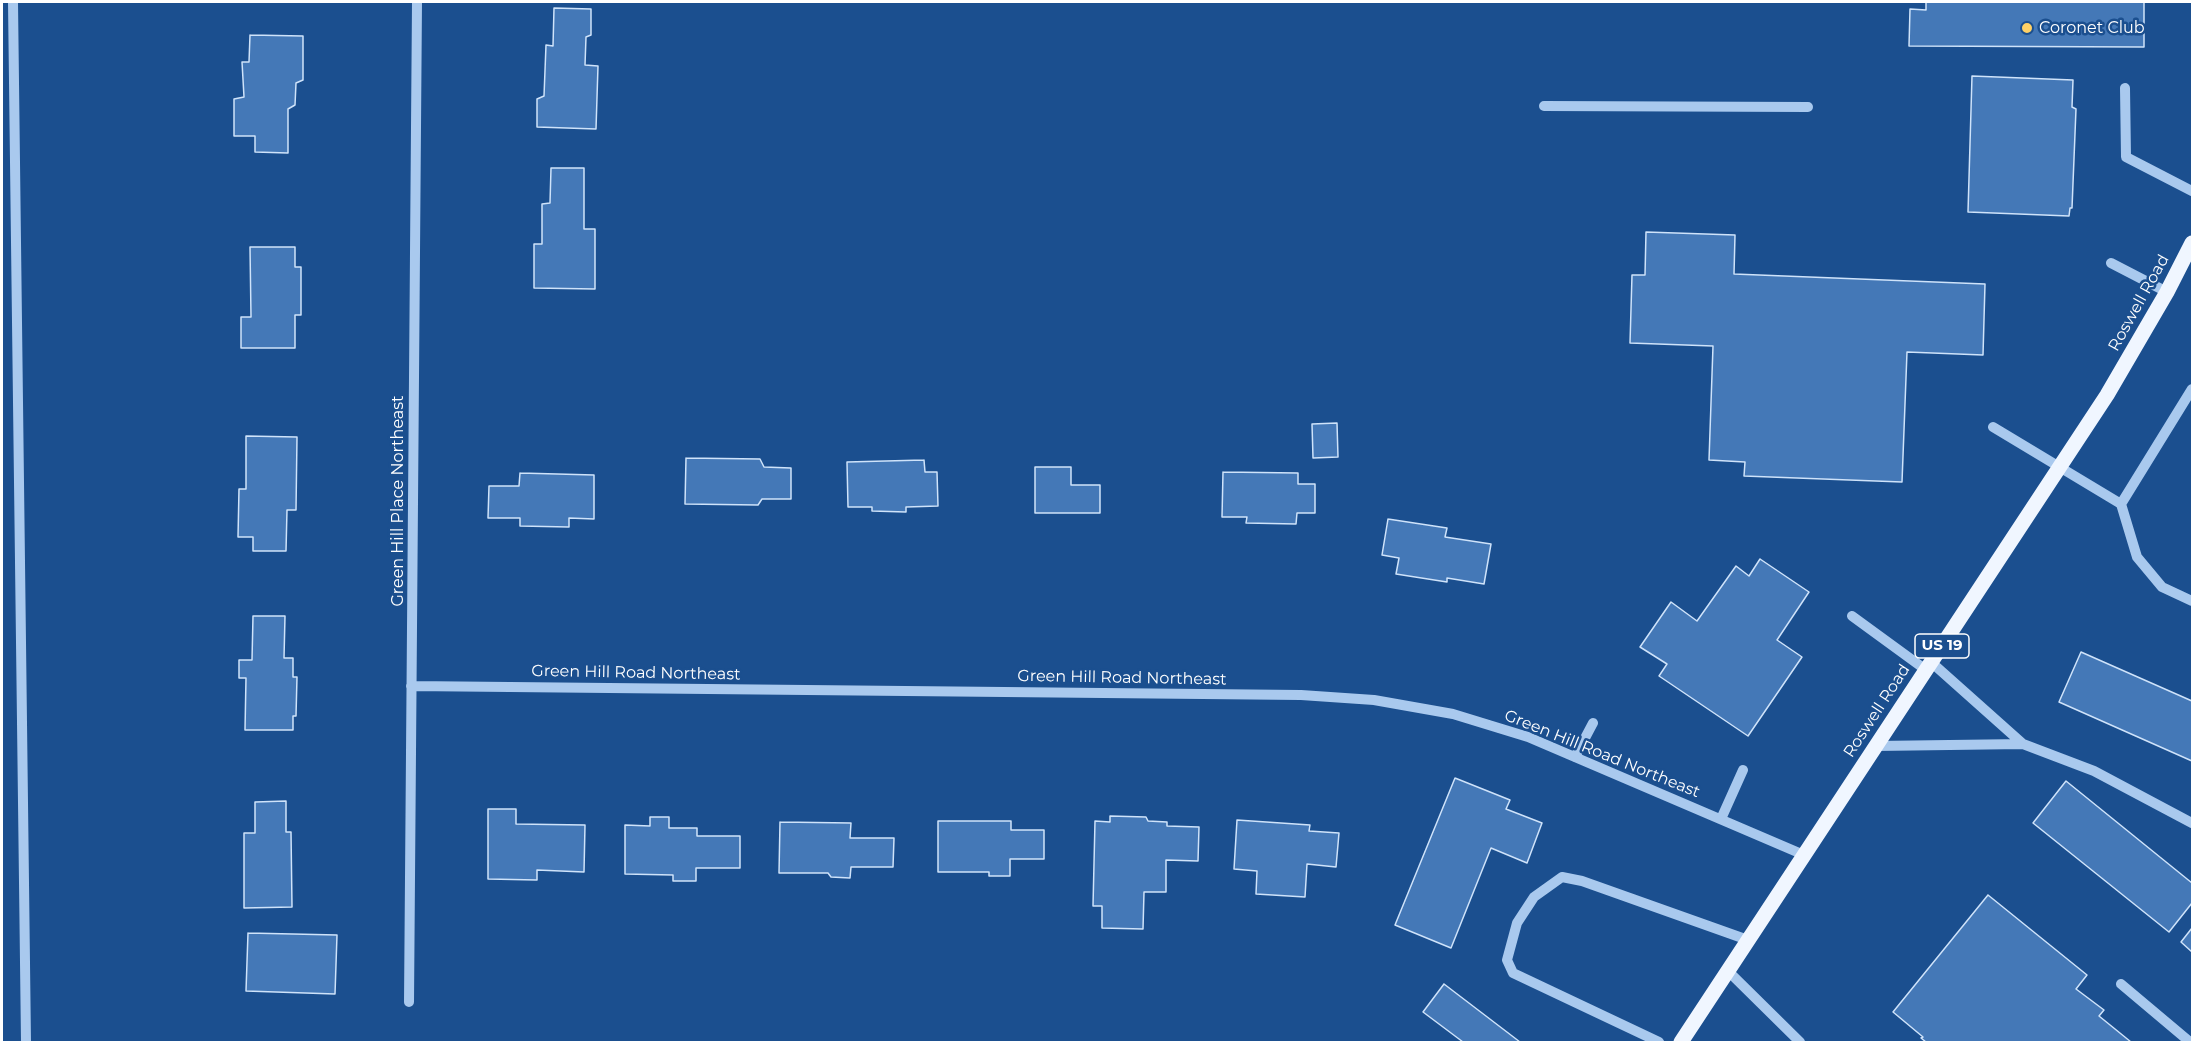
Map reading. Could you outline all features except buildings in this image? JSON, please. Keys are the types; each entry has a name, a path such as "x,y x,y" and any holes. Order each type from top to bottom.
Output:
{"main road":[{"name":"Roswell Road","path":"1681,1042 2107,395 2167,292 2187,268 2193,243"}],"street":[{"path":"13,2 26,1042"},
{"name":"Green Hill Place Northeast","path":"409,1002 417,2"},
{"path":"2125,88 2126,157 2193,191"},
{"path":"1544,106 1808,106"},
{"path":"2111,263 2167,292"},
{"path":"2121,504 2193,389"},
{"path":"1993,428 2121,504 2137,557 2162,586 2193,601"},
{"path":"1852,616 1929,666 2023,744 2094,771 2193,823"},
{"name":"Green Hill Road Northeast","path":"411,686 1301,695 1374,700 1453,714 1528,737 1804,855"},
{"path":"1575,757 1593,723"},
{"path":"1876,746 2023,744"},
{"path":"1721,819 1743,770"},
{"path":"1659,1042 1513,973 1507,960 1517,923 1534,897 1562,877 1581,880 1748,940"},
{"path":"1728,971 1800,1042"},
{"path":"2121,984 2190,1042"}],"place":[{"name":"Coronet Club","path":"2027,28"}]}
